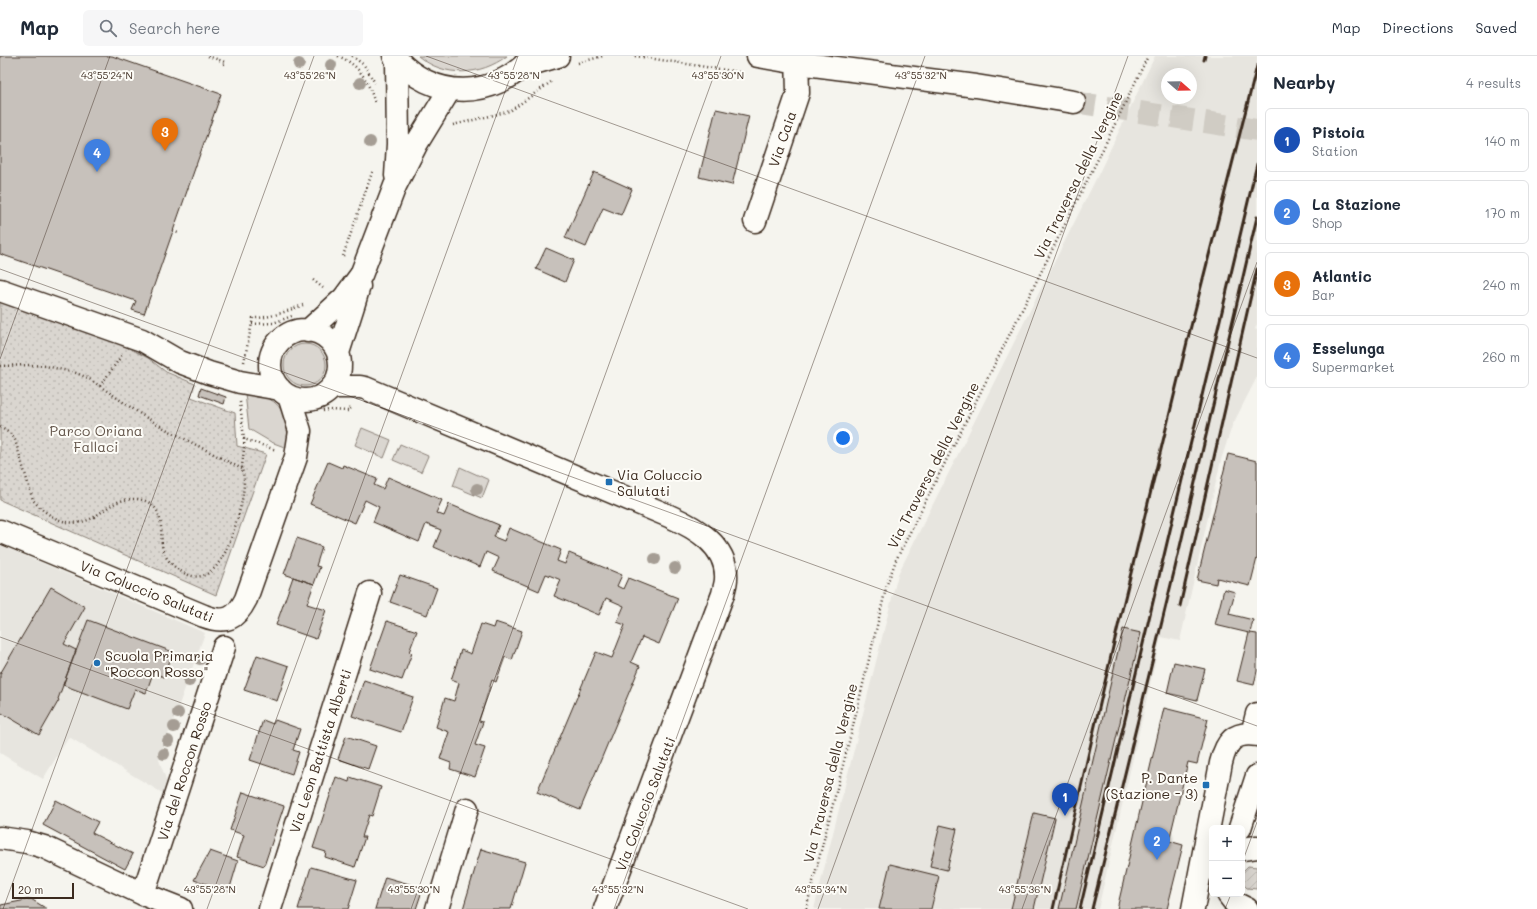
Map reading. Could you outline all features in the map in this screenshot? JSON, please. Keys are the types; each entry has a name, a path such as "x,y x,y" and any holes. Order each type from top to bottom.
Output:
{"street":[{"path":"395,58 412,74 424,81 436,86 465,90 486,87 506,79 528,61 566,61"},
{"path":"395,58 398,144 395,186"},
{"path":"755,65 798,59 1074,102"},
{"name":"Via Caia","path":"755,221 798,93 798,59"},
{"path":"0,290 142,340 180,362 224,378 284,392 301,400 320,397 332,387 339,374 339,360 361,275 395,186 417,143 450,89"},
{"path":"308,331 344,298 361,275"},
{"path":"284,392 274,380 271,369 272,355 282,340 297,332 308,331 315,332 326,338 339,360 360,387"},
{"path":"240,382 271,369"},
{"path":"332,387 360,387"},
{"name":"Via Coluccio Salutati","path":"360,387 688,524 706,537 714,546 723,562 726,579 723,594 605,909"},
{"name":"Via Coluccio Salutati","path":"0,531 214,620 224,620 229,618 238,612 246,599 296,457 300,431 284,392"},
{"path":"300,431 313,399"},
{"name":"Via Leon Battista Alberti","path":"270,909 370,593"},
{"name":"Via del Roccon Rosso","path":"144,894 224,647"},
{"path":"1193,909 1206,871 1221,763 1225,750 1232,739 1255,728"},
{"path":"1241,825 1257,776"},
{"path":"437,909 468,809"},
{"path":"0,838 27,842 44,847 144,894 181,909"},
{"path":"1245,849 1257,847"},
{"path":"1230,897 1234,903 1247,909"}],"path":[{"path":"208,56 225,62 223,66"},
{"path":"338,56 348,60 358,68 364,76 370,87 376,108"},
{"path":"352,56 364,65 376,85"},
{"path":"566,61 587,60 603,56"},
{"path":"635,56 755,65"},
{"name":"Via Traversa della Vergine","path":"806,909 852,730 887,584 894,565 1148,56"},
{"path":"447,127 510,111 552,81"},
{"path":"343,257 375,164"},
{"path":"173,231 178,233"},
{"path":"313,280 319,284"},
{"path":"0,427 10,434 15,440 30,493 40,508 56,519 74,524 85,522 115,502 129,499 146,501 153,505 158,512 161,523 162,544 164,553 168,559 179,570 192,576 200,576 212,571 219,563 226,550 244,495 242,469 245,448 240,402 240,382 253,318 273,316 305,304"},
{"path":"252,324 272,323 292,316"},
{"path":"100,386 120,360 131,336"},
{"path":"0,371 1,366 31,365 61,368 82,375 164,428 242,469"},
{"path":"244,439 296,457"}],"shaded area":[{"path":"1155,56 1257,56 1257,324 1255,329 1257,330 1257,377 1232,426 1221,460 1180,641 1161,637 1098,909 814,909 898,574 1098,175"},
{"name":"Scuola Primaria \"Roccon Rosso\"","path":"0,545 205,633 159,760 167,782 164,794 69,737 43,779 0,753"}],"green space":[{"path":"418,56 507,56 486,68 462,72 440,68 428,63"},
{"name":"Parco Oriana Fallaci","path":"0,301 117,342 148,358 166,372 195,384 191,397 235,413 237,446 266,454 216,595 0,500"},
{"path":"305,344 320,350 326,365 320,380 305,386 290,380 284,365 290,350"},
{"path":"245,393 267,398 279,407 283,413 287,426 287,448 271,442 249,429"},
{"path":"362,428 391,440 384,458 355,445"},
{"path":"400,444 428,456 421,472 393,460"},
{"path":"460,467 489,480 482,498 453,486"},
{"path":"1248,866 1257,867 1257,889 1247,888 1245,886 1245,869"}],"building":[{"path":"0,56 112,56 221,94 144,314 132,310 136,301 0,254"},
{"path":"716,109 749,116 732,185 699,177"},
{"path":"594,172 632,189 621,215 603,208 586,247 565,238"},
{"path":"546,248 574,260 565,282 536,269"},
{"path":"201,388 226,397 224,404 199,395"},
{"path":"1228,454 1257,461 1257,558 1250,586 1217,578 1216,584 1197,580"},
{"path":"328,462 342,468 343,465 377,479 374,485 383,489 388,477 442,500 436,513 444,516 449,504 499,525 494,537 504,541 509,528 561,550 557,561 565,564 569,553 622,575 617,586 623,589 628,578 678,598 659,644 642,637 631,662 640,666 580,810 537,792 596,652 612,658 625,625 617,622 624,606 606,598 599,615 554,596 561,580 546,574 539,591 493,571 499,558 486,552 480,567 434,547 441,530 426,524 419,542 373,522 379,507 365,500 355,523 310,504"},
{"path":"297,538 322,547 316,566 320,567 314,584 284,574"},
{"path":"400,575 437,588 427,615 390,602"},
{"path":"293,577 314,584 307,604 326,610 316,639 276,625"},
{"path":"51,587 85,607 64,644 76,650 58,699 59,700 39,735 0,712 0,674"},
{"path":"1224,589 1235,592 1229,614 1253,620 1250,633 1257,634 1257,671 1254,685 1237,681 1249,633 1215,625"},
{"path":"88,620 173,652 164,677 153,673 146,693 135,689 127,709 63,685"},
{"path":"387,621 417,631 409,652 412,653 402,680 370,669"},
{"path":"495,622 522,631 512,660 505,657 496,682 492,680 479,721 483,722 475,745 485,748 475,777 450,769 451,763 440,759 449,732 436,727 445,698 454,701 459,683 451,680 461,650 471,654 481,624 493,628"},
{"path":"1123,629 1141,633 1076,909 1059,909"},
{"path":"257,655 289,666 277,701 244,690"},
{"path":"1174,662 1205,669 1197,700 1167,693"},
{"path":"364,680 413,697 401,732 352,716"},
{"path":"1164,708 1208,719 1197,764 1188,762 1169,841 1183,845 1167,909 1117,909"},
{"path":"263,720 273,724 275,720 300,729 293,750 299,752 292,774 250,760"},
{"path":"346,736 376,746 368,769 338,759"},
{"path":"336,777 349,782 350,777 381,787 372,816 369,815 362,837 365,837 355,867 325,857 326,852 313,848"},
{"path":"243,792 284,806 264,866 237,857 244,835 230,830"},
{"path":"56,800 98,822 92,833 133,854 125,869 43,825"},
{"path":"1034,813 1055,818 1034,909 1011,909"},
{"path":"940,825 957,829 947,870 930,866"},
{"path":"481,849 525,862 511,909 463,909"},
{"path":"210,851 238,861 229,891 194,880"},
{"path":"890,864 939,876 931,909 879,909"},
{"path":"311,867 357,880 348,909 298,909"},
{"path":"385,877 423,888 416,909 375,909"},
{"path":"31,899 47,909 0,909 1,905"}],"tunnel":[{"path":"1074,102 1257,130"}],"railway":[{"path":"1204,60 1205,56"},
{"path":"1053,909 1113,647 1189,334 1257,66"},
{"path":"1080,909 1257,164"},
{"path":"1092,909 1175,568 1257,217"},
{"path":"1180,606 1257,269"}],"place":[{"name":"Atlantic","path":"165,151"},
{"name":"Esselunga","path":"97,172"},
{"name":"Via Coluccio Salutati","path":"609,482"},
{"name":"Scuola Primaria \"Roccon Rosso\"","path":"97,663"},
{"name":"P. Dante (Stazione - 3)","path":"1206,785"},
{"name":"Pistoia","path":"1065,816"},
{"name":"La Stazione","path":"1157,860"}]}
